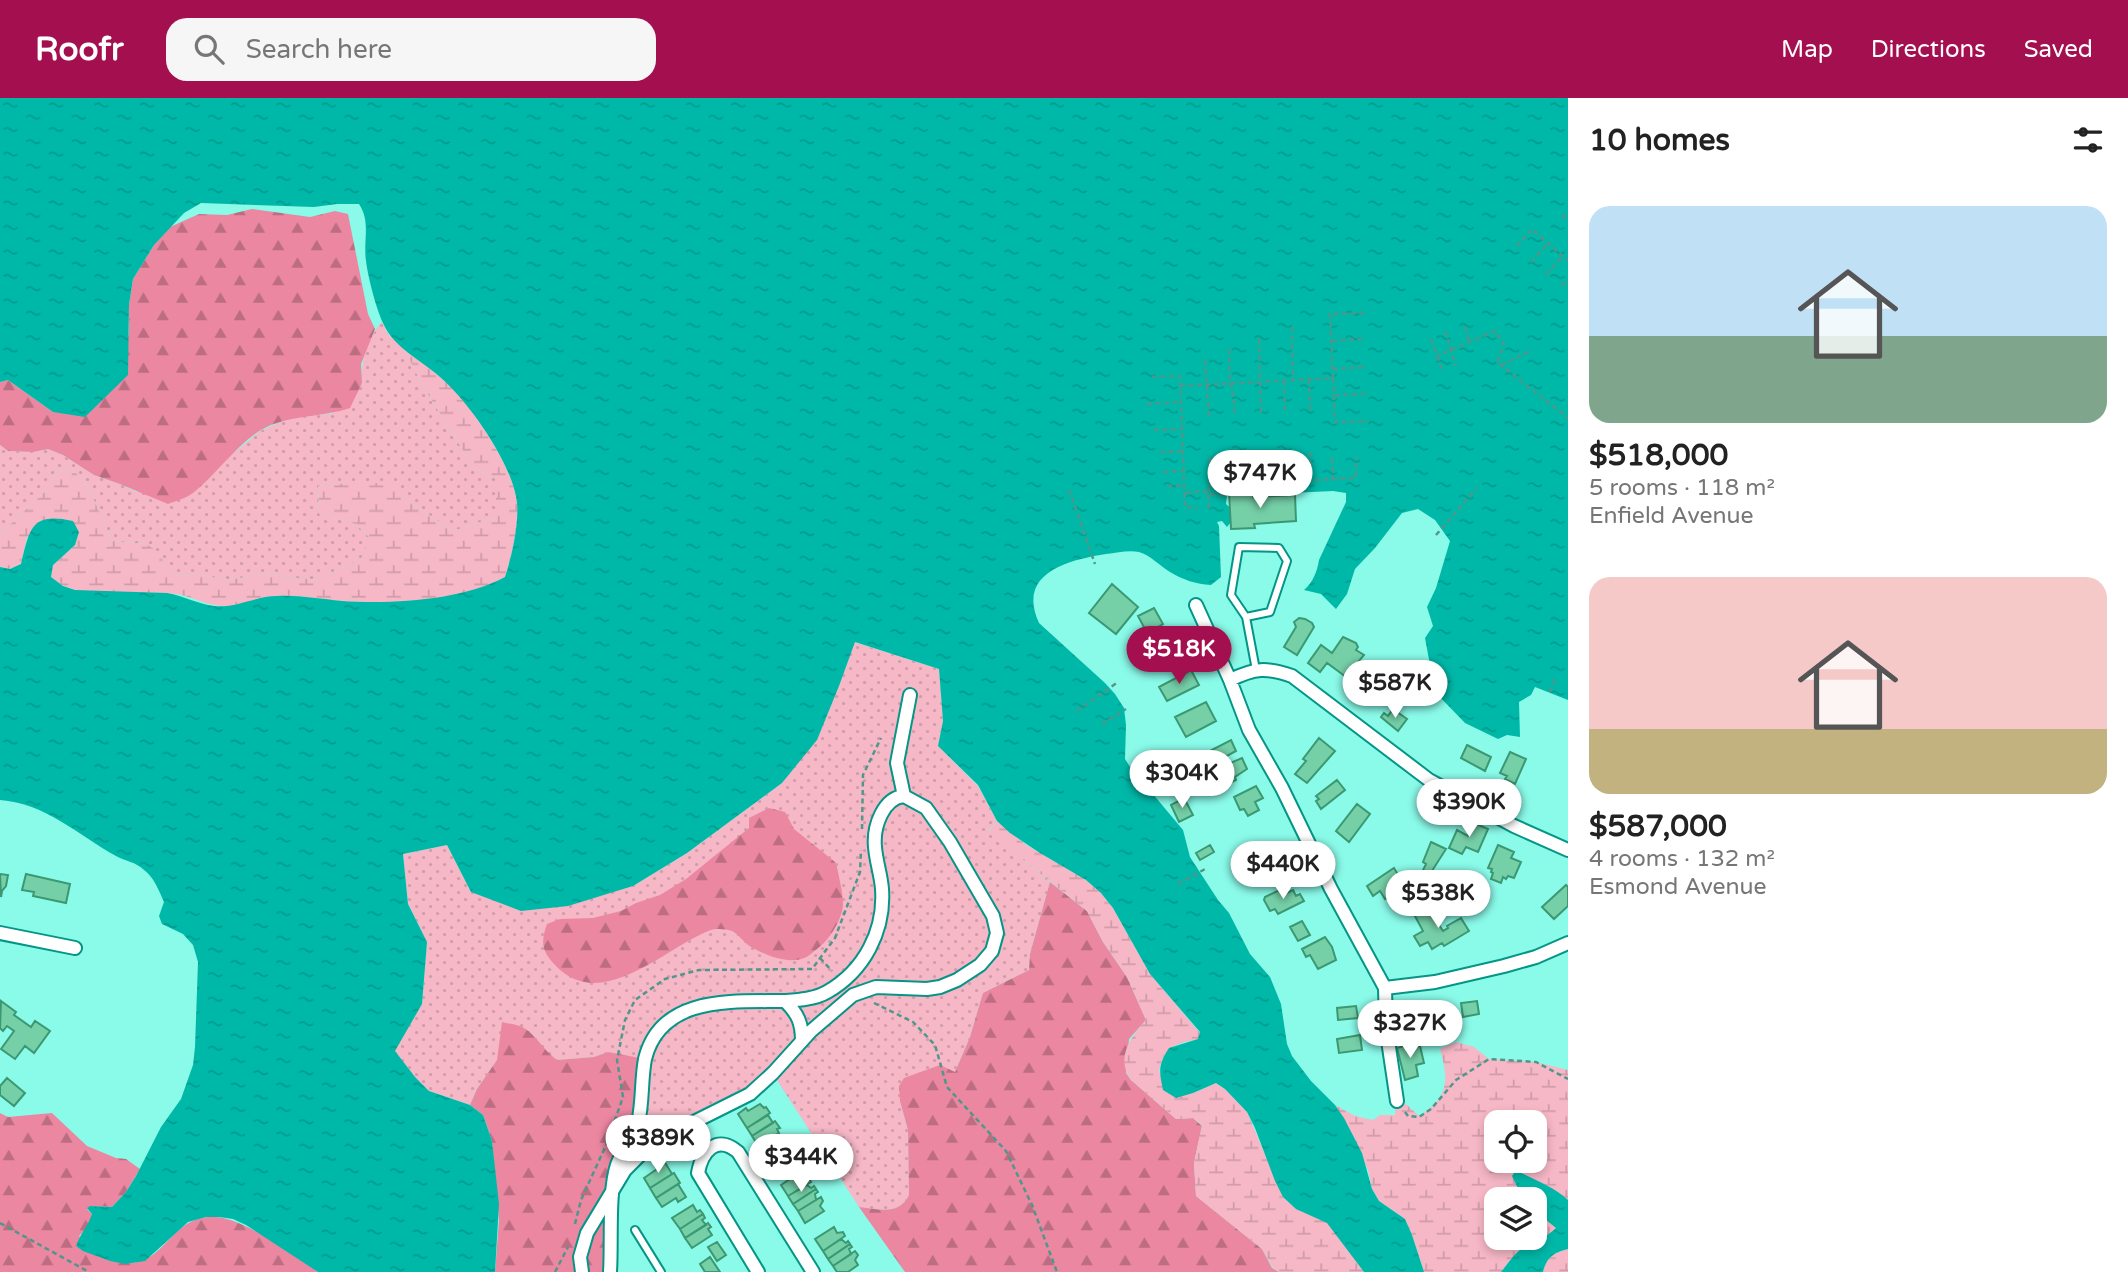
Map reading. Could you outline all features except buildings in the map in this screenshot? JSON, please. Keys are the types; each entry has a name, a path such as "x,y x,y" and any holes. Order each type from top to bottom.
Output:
{"street":[{"path":"1196,605 1249,730 1282,788 1331,890 1385,988 1386,1027 1397,1101"},
{"path":"1230,680 1256,670 1275,670 1292,676 1429,780 1514,826 1568,850"},
{"path":"904,796 897,763 910,695"},
{"path":"582,1272 580,1257 584,1242 613,1191 625,1170 644,1150 750,1094 832,1011 860,992 876,987 940,987 980,965 992,951 997,933 993,916 950,842 926,808 904,796 891,800 882,813 875,846 881,875 881,920 860,965 844,980 817,996 786,1001 705,1004 680,1014 658,1032 645,1059 637,1126 616,1167 613,1191 610,1272"},
{"path":"0,933 75,948"},
{"path":"1385,988 1435,982 1546,953 1568,943"},
{"path":"786,1001 797,1013 802,1026 802,1041"},
{"path":"758,1272 698,1173 704,1153 712,1147 730,1145 738,1152 813,1272"}],"lane":[{"path":"1246,617 1269,612 1287,561 1279,548 1239,547 1231,595 1246,617 1256,670"},
{"path":"755,1179 803,1147"},
{"path":"635,1230 661,1272"}],"path":[{"path":"1562,215 1568,220"},
{"path":"1517,246 1532,229 1568,261"},
{"path":"1531,262 1548,243"},
{"path":"1546,274 1563,256"},
{"path":"1562,286 1568,279"},
{"path":"1364,313 1330,314 1335,422 1369,421"},
{"path":"1292,327 1293,380"},
{"path":"1465,327 1469,342"},
{"path":"1445,331 1457,366"},
{"path":"1437,356 1495,331 1504,345 1497,362 1568,418"},
{"path":"1259,339 1261,413"},
{"path":"1332,341 1363,339"},
{"path":"1431,339 1443,372"},
{"path":"1229,349 1230,383 1235,414"},
{"path":"1501,365 1532,350"},
{"path":"1205,360 1209,416"},
{"path":"1333,369 1365,367"},
{"path":"1152,377 1180,376 1185,507 1198,508"},
{"path":"1180,386 1333,378"},
{"path":"1309,379 1310,410"},
{"path":"1284,380 1285,411"},
{"path":"1334,396 1367,394"},
{"path":"1147,404 1181,402"},
{"path":"1154,430 1182,429"},
{"path":"1160,453 1183,451"},
{"path":"1284,452 1285,482"},
{"path":"1310,452 1311,481"},
{"path":"1235,455 1235,485"},
{"path":"1259,455 1261,484"},
{"path":"1210,486 1356,478 1356,457"},
{"path":"1209,508 1210,458"},
{"path":"1332,458 1333,480"},
{"path":"1163,472 1184,471"},
{"path":"1167,486 1185,485"},
{"path":"1436,535 1477,488"},
{"path":"1069,490 1095,564"},
{"path":"1185,493 1204,491 1227,496"},
{"path":"1550,692 1555,679"},
{"path":"1077,711 1118,682"},
{"path":"1102,724 1126,709"},
{"path":"1139,789 1163,775"},
{"path":"1178,884 1207,868"},
{"path":"820,958 844,980"},
{"path":"860,992 874,1003 913,1022 934,1045 947,1087 1006,1151 1032,1205 1057,1272"},
{"path":"1397,1101 1408,1116 1419,1117 1431,1109 1456,1080 1489,1059 1536,1062 1568,1079"},
{"path":"0,1223 89,1272"}],"green space":[{"path":"252,209 310,217 335,211 348,214 368,314 375,329 361,364 362,383 350,408 282,421 261,430 193,493 168,504 94,475 63,455 48,449 33,452 8,451 0,445 0,382 8,380 53,412 129,335 129,305 133,279 154,245 170,227 199,214 227,215"},
{"path":"382,322 388,334 404,349 423,386 474,468 496,479 496,517 453,531 410,502 391,483 318,486 319,514 356,524 370,538 361,559 316,580 262,574 229,580 199,575 168,576 160,554 146,544 112,541 89,489 76,473 57,470 48,489 0,534 0,445 8,451 33,452 48,449 63,455 94,475 137,492 235,452 260,431 285,420 331,414 362,383 366,351"},
{"path":"404,349 439,376 460,397 481,424 508,472 517,502 517,520 505,577 468,592 426,600 363,602 279,596 220,606 176,594 88,592 64,586 51,577 53,565 75,545 27,537 21,564 10,569 0,567 0,534 48,489 57,470 76,473 89,489 112,541 146,544 160,553 168,576 199,575 229,580 262,574 316,580 361,559 369,537 356,524 319,514 318,486 392,483 410,502 453,531 496,517 496,479 474,468 423,386"},
{"path":"854,642 939,669 943,721 938,746 978,786 997,821 988,831 1050,882 1030,954 1029,970 983,993 970,1037 955,1072 900,1101 908,1130 909,1195 905,1202 888,1210 859,1207 773,1074 625,1170 608,1052 594,1057 557,1060 545,1052 533,1035 497,1060 477,1089 470,1105 429,1091 394,1051 422,1004 427,942 408,904 403,854 447,845 471,892 633,886 687,853 782,783 839,686"},
{"path":"769,808 785,812 794,829 835,862 837,867 843,899 841,916 826,941 809,956 797,960 775,958 748,945 732,931 719,929 694,938 635,972 614,980 594,983 575,979 548,957 543,942 547,924 560,919 593,918 621,911 660,895 686,879 749,828 749,818"},
{"path":"997,821 1025,844 1086,880 1101,893 1113,908 1150,974 1200,1033 1199,1039 1177,1045 1167,1051 1159,1072 1193,1093 1216,1083 1225,1089 1247,1112 1283,1197 1296,1209 1327,1222 1364,1272 1279,1272 1273,1268 1262,1249 1196,1196 1194,1163 1202,1125 1193,1118 1176,1119 1131,1080 1126,1072 1125,1055 1130,1040 1146,1020 1127,977 1103,942 1087,911 988,832"},
{"path":"1050,882 1087,911 1103,942 1127,977 1146,1020 1129,1039 1126,1073 1176,1119 1193,1118 1202,1126 1194,1163 1196,1196 1262,1249 1272,1268 1279,1272 905,1272 859,1207 888,1210 905,1202 909,1195 908,1130 899,1086 904,1078 940,1065 955,1072 970,1037 983,993 1029,970 1030,954"},
{"path":"502,1022 524,1028 557,1060 594,1057 608,1052 645,1059 640,1110 622,1153 610,1272 495,1272 499,1220 492,1141 483,1115 470,1105 477,1089 497,1060"},
{"path":"1456,1042 1474,1047 1489,1059 1536,1062 1568,1070 1568,1200 1522,1173 1547,1173 1547,1110 1484,1110 1484,1173 1516,1173 1517,1187 1484,1187 1484,1250 1520,1250 1501,1272 1424,1272 1405,1219 1379,1201 1372,1189 1368,1170 1335,1105 1355,1116 1373,1120 1380,1115 1395,1115 1396,1095 1419,1116 1441,1095 1445,1070 1440,1049"},
{"path":"0,1113 8,1117 52,1113 87,1146 116,1158 126,1159 140,1169 126,1192 112,1207 90,1206 87,1209 92,1214 89,1226 79,1236 91,1251 103,1258 133,1263 146,1259 183,1227 195,1220 209,1217 221,1218 250,1228 318,1272 0,1272"},
{"path":"1547,1221 1556,1228 1547,1235"},
{"path":"1568,1249 1568,1272 1543,1272 1551,1256"}],"water":[{"path":"0,98 1568,98 1568,700 1535,687 1531,695 1519,702 1520,737 1507,735 1498,739 1465,723 1435,692 1425,638 1433,626 1427,607 1436,588 1450,541 1435,520 1418,509 1402,513 1355,569 1347,594 1336,609 1321,594 1304,590 1314,576 1346,502 1346,493 1333,491 1227,496 1226,504 1237,514 1227,527 1222,521 1217,522 1221,577 1211,585 1185,579 1143,553 1127,551 1062,565 1040,581 1034,592 1034,606 1039,623 1105,683 1124,708 1125,759 1183,830 1190,857 1229,913 1250,954 1270,977 1281,1004 1287,1044 1292,1056 1344,1118 1362,1153 1372,1189 1379,1201 1405,1219 1424,1272 1364,1272 1327,1223 1296,1209 1283,1197 1247,1112 1225,1089 1216,1083 1176,1098 1163,1090 1160,1068 1169,1048 1198,1039 1200,1032 1150,974 1113,908 1101,893 1086,880 1010,833 997,821 978,785 938,746 943,721 939,669 855,642 817,740 782,783 687,853 633,886 568,906 521,911 471,892 447,845 403,854 408,904 427,942 422,1004 395,1051 429,1091 470,1105 483,1115 492,1141 499,1204 495,1272 318,1272 246,1225 219,1217 188,1222 145,1261 125,1264 110,1261 76,1246 92,1214 87,1208 112,1207 126,1192 161,1127 181,1099 193,1065 198,962 193,945 183,934 162,924 159,916 164,902 153,880 141,867 116,856 61,821 32,807 0,800 0,567 10,569 21,564 30,532 35,526 40,521 59,519 73,521 79,532 75,545 53,565 51,577 63,586 75,590 167,593 214,606 277,596 362,602 425,599 468,591 505,577 514,540 517,503 514,487 499,453 476,418 440,377 393,339 383,323 369,275 365,253 366,224 359,204 314,207 201,203 184,213 154,245 133,279 129,305 128,375 85,417 53,412 8,380 0,382"},
{"path":"1514,1173 1522,1173 1549,1187 1568,1200 1568,1249 1551,1256 1543,1272 1501,1272 1520,1250 1547,1250 1547,1235 1556,1228 1547,1221 1547,1187 1517,1187 1512,1176"}]}
